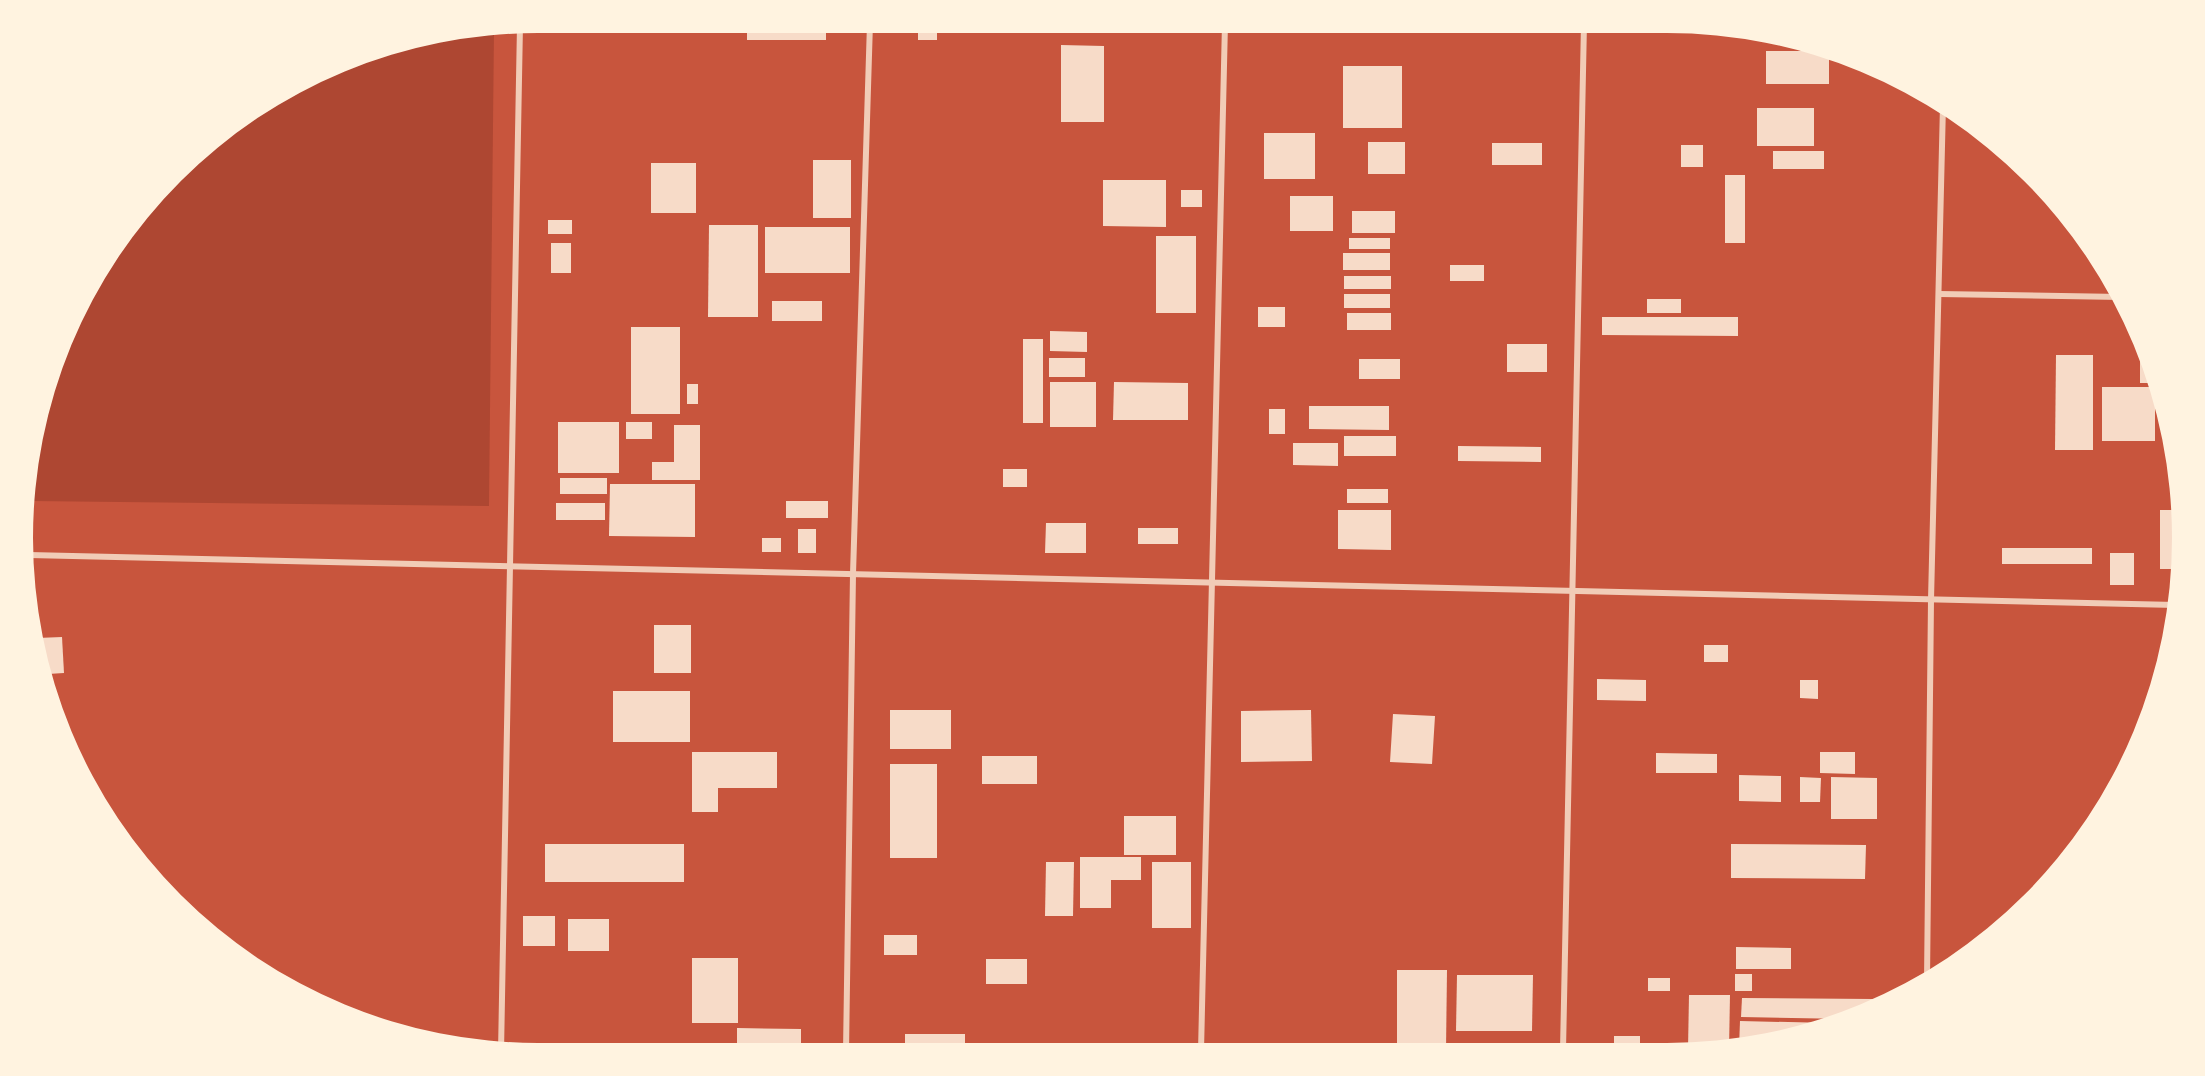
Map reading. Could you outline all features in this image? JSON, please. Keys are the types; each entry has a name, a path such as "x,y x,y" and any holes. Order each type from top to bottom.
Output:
{"street":[{"path":"846,1043 853,574 870,33"},
{"path":"1201,1043 1225,33"},
{"path":"1563,1043 1584,33"},
{"path":"501,1042 520,34"},
{"path":"1927,970 1931,600 1943,115"},
{"path":"1938,294 2110,297"},
{"path":"34,555 2168,605"}],"shaded area":[{"path":"494,35 489,506 34,501 37,472 50,407 71,345 118,257 158,205 181,181 205,158 257,118 285,101 345,71 407,50"}],"building":[{"path":"747,33 826,33 826,40 747,40"},
{"path":"918,33 937,33 937,40 918,40"},
{"path":"1061,45 1104,46 1104,122 1061,122"},
{"path":"1766,51 1801,51 1829,60 1829,84 1766,84"},
{"path":"1343,66 1402,66 1402,128 1343,128"},
{"path":"1757,108 1814,108 1814,146 1757,146"},
{"path":"1264,133 1315,133 1315,179 1264,179"},
{"path":"1368,142 1405,142 1405,174 1368,174"},
{"path":"1492,143 1542,143 1542,165 1492,165"},
{"path":"1681,145 1703,145 1703,167 1681,167"},
{"path":"1773,151 1824,151 1824,169 1773,169"},
{"path":"813,160 851,160 851,218 813,218"},
{"path":"651,163 696,163 696,213 651,213"},
{"path":"1725,175 1745,175 1745,243 1725,243"},
{"path":"1103,180 1166,180 1166,227 1103,226"},
{"path":"1181,190 1202,190 1202,207 1181,207"},
{"path":"1290,196 1333,196 1333,231 1290,231"},
{"path":"1352,211 1395,211 1395,233 1352,233"},
{"path":"548,220 572,220 572,234 548,234"},
{"path":"709,225 758,225 758,317 708,317"},
{"path":"765,227 850,227 850,273 765,273"},
{"path":"1156,236 1196,236 1196,313 1156,313"},
{"path":"1349,238 1390,238 1390,249 1349,249"},
{"path":"551,243 571,243 571,273 551,273"},
{"path":"1343,253 1390,253 1390,270 1343,270"},
{"path":"1450,265 1484,265 1484,281 1450,281"},
{"path":"1344,276 1391,276 1391,289 1344,289"},
{"path":"1344,294 1390,294 1390,308 1344,308"},
{"path":"1647,299 1681,299 1681,313 1647,313"},
{"path":"772,301 822,301 822,321 772,321"},
{"path":"1258,307 1285,307 1285,327 1258,327"},
{"path":"1347,313 1391,313 1391,330 1347,330"},
{"path":"1602,317 1738,317 1738,336 1602,335"},
{"path":"631,327 680,327 680,414 631,414"},
{"path":"1050,331 1087,332 1087,352 1050,351"},
{"path":"1023,339 1043,339 1043,423 1023,423"},
{"path":"1507,344 1547,344 1547,372 1507,372"},
{"path":"2056,355 2093,355 2093,450 2055,450"},
{"path":"1049,358 1085,358 1085,377 1049,377"},
{"path":"1359,359 1400,359 1400,379 1359,379"},
{"path":"2140,362 2147,383 2140,383"},
{"path":"1050,382 1096,382 1096,427 1050,427"},
{"path":"1114,382 1188,383 1188,420 1113,420"},
{"path":"687,384 698,384 698,404 687,404"},
{"path":"2102,387 2149,387 2155,407 2155,441 2102,441"},
{"path":"1309,406 1389,406 1389,430 1309,429"},
{"path":"1269,409 1285,409 1285,434 1269,434"},
{"path":"558,422 619,422 619,473 558,473"},
{"path":"626,422 652,422 652,439 626,439"},
{"path":"674,425 700,425 700,480 652,480 652,462 674,462"},
{"path":"1344,436 1396,436 1396,456 1344,456"},
{"path":"1293,443 1338,443 1338,466 1293,465"},
{"path":"1458,446 1541,447 1541,462 1458,461"},
{"path":"1003,469 1027,469 1027,487 1003,487"},
{"path":"560,478 607,478 607,494 560,494"},
{"path":"610,484 695,484 695,537 609,536"},
{"path":"1347,489 1388,489 1388,503 1347,503"},
{"path":"786,501 828,501 828,518 786,518"},
{"path":"556,503 605,503 605,520 556,520"},
{"path":"1338,510 1391,510 1391,550 1338,549"},
{"path":"2160,510 2171,510 2171,569 2160,569"},
{"path":"1046,523 1086,523 1086,553 1045,553"},
{"path":"1138,528 1178,528 1178,544 1138,544"},
{"path":"798,529 816,529 816,553 798,553"},
{"path":"762,538 781,538 781,552 762,552"},
{"path":"2002,548 2092,548 2092,564 2002,564"},
{"path":"2110,553 2134,553 2134,585 2110,585"},
{"path":"654,625 691,625 691,673 654,673"},
{"path":"62,637 64,673 52,674 43,638"},
{"path":"1704,645 1728,645 1728,662 1704,662"},
{"path":"1597,679 1646,680 1646,701 1597,700"},
{"path":"1800,680 1818,680 1818,699 1800,698"},
{"path":"613,691 690,691 690,742 613,742"},
{"path":"890,710 951,710 951,749 890,749"},
{"path":"1311,710 1312,761 1241,762 1241,711"},
{"path":"1393,714 1435,716 1432,764 1390,762"},
{"path":"692,752 777,752 777,788 718,788 718,812 692,812"},
{"path":"1820,752 1855,752 1855,774 1820,773"},
{"path":"1656,753 1717,754 1717,773 1656,773"},
{"path":"982,756 1037,756 1037,784 982,784"},
{"path":"890,764 937,764 937,858 890,858"},
{"path":"1739,775 1781,776 1781,802 1739,801"},
{"path":"1800,777 1821,778 1820,802 1800,802"},
{"path":"1831,777 1877,778 1877,819 1831,819"},
{"path":"1124,816 1176,816 1176,855 1124,855"},
{"path":"545,844 684,844 684,882 545,882"},
{"path":"1731,844 1866,845 1865,879 1731,878"},
{"path":"1080,857 1141,857 1141,880 1111,880 1111,908 1080,908"},
{"path":"1046,862 1074,862 1073,916 1045,916"},
{"path":"1152,862 1191,862 1191,928 1152,928"},
{"path":"523,916 555,916 555,946 523,946"},
{"path":"568,919 609,919 609,951 568,951"},
{"path":"884,935 917,935 917,955 884,955"},
{"path":"1736,947 1791,948 1791,969 1736,969"},
{"path":"692,958 738,958 738,1023 692,1023"},
{"path":"986,959 1027,959 1027,984 986,984"},
{"path":"1397,970 1447,970 1446,1043 1397,1043"},
{"path":"1735,974 1752,974 1752,991 1735,991"},
{"path":"1457,975 1533,975 1532,1031 1456,1031"},
{"path":"1648,978 1670,978 1670,991 1648,991"},
{"path":"1689,995 1730,995 1729,1039 1688,1042"},
{"path":"1742,998 1873,999 1821,1018 1741,1017"},
{"path":"1740,1021 1809,1023 1798,1026 1739,1038"},
{"path":"737,1028 801,1029 801,1043 737,1043"},
{"path":"905,1034 965,1034 965,1043 905,1043"},
{"path":"1614,1036 1640,1036 1640,1043 1614,1043"}]}
